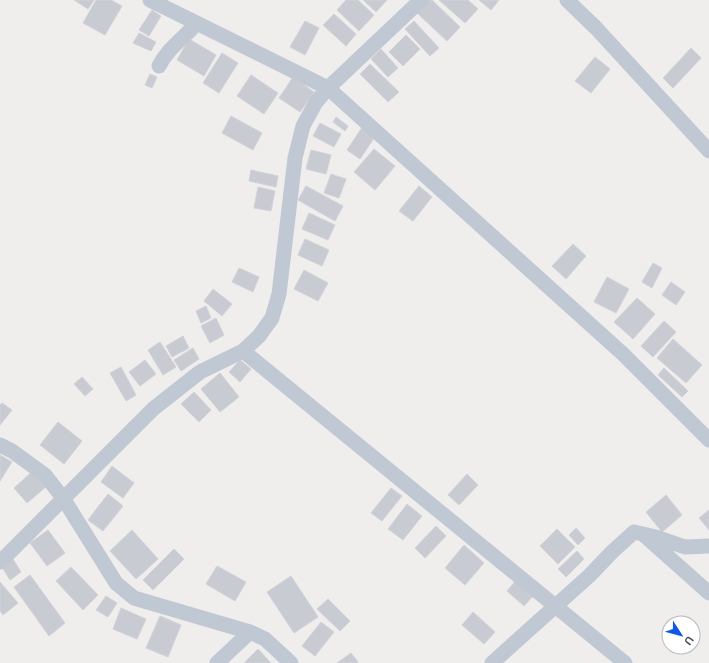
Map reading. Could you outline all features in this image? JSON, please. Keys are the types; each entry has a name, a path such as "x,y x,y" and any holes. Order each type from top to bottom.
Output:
{"street":[{"path":"150,0 328,88 623,354 709,440"},
{"path":"0,562 62,498 153,409 200,372 243,351 259,336 272,318 279,294 295,158 303,126 316,102 328,88 421,0"},
{"path":"567,0 596,28 709,151"},
{"path":"159,66 171,48 182,39 196,23"},
{"path":"243,351 624,663"},
{"path":"0,445 12,451 45,475 62,498 116,583 134,598 250,632 265,639 291,663"},
{"path":"492,663 555,607 634,532 656,537 684,547 709,546"},
{"path":"643,534 709,593"},
{"path":"217,663 250,632"}],"building":[{"path":"74,0 94,0 88,9"},
{"path":"96,0 111,0 122,6 105,35 83,23"},
{"path":"346,0 358,0 374,15 359,31 337,10"},
{"path":"363,0 387,0 376,12"},
{"path":"428,0 432,0 460,27 447,41 416,12"},
{"path":"439,0 468,0 478,9 465,23"},
{"path":"479,0 499,0 491,10"},
{"path":"152,10 161,16 149,36 139,30"},
{"path":"334,14 356,34 346,46 323,25"},
{"path":"305,21 319,28 305,55 290,47"},
{"path":"414,21 439,48 430,56 405,29"},
{"path":"139,33 156,42 151,51 133,43"},
{"path":"406,35 420,49 403,66 389,52"},
{"path":"189,39 216,55 204,76 177,60"},
{"path":"691,48 701,58 673,88 663,78"},
{"path":"381,49 398,68 388,77 371,59"},
{"path":"222,53 238,63 219,93 203,83"},
{"path":"595,57 610,69 591,93 575,81"},
{"path":"370,64 399,92 388,102 360,74"},
{"path":"150,74 157,77 152,88 145,85"},
{"path":"251,75 278,93 264,114 237,96"},
{"path":"293,77 314,92 300,112 279,98"},
{"path":"231,116 262,133 253,150 222,133"},
{"path":"336,117 348,126 345,131 333,122"},
{"path":"320,123 341,134 334,147 313,136"},
{"path":"363,126 376,135 360,159 347,150"},
{"path":"374,149 395,166 375,190 354,172"},
{"path":"311,150 331,155 326,174 306,169"},
{"path":"251,170 278,176 276,187 249,181"},
{"path":"331,174 346,179 339,198 324,193"},
{"path":"306,186 343,206 335,221 298,200"},
{"path":"419,186 432,197 413,221 399,211"},
{"path":"258,187 275,191 271,211 254,208"},
{"path":"309,213 335,225 328,240 302,229"},
{"path":"305,239 329,250 322,266 298,255"},
{"path":"573,244 586,256 566,279 552,266"},
{"path":"653,263 662,268 652,288 642,282"},
{"path":"239,268 259,277 253,292 232,282"},
{"path":"304,270 328,283 318,301 294,289"},
{"path":"607,277 629,289 616,313 594,302"},
{"path":"671,282 685,292 676,305 662,295"},
{"path":"213,289 232,304 222,316 204,301"},
{"path":"637,298 655,314 633,339 614,322"},
{"path":"206,306 211,318 201,323 196,311"},
{"path":"216,318 224,335 210,343 201,326"},
{"path":"664,321 676,332 653,357 641,346"},
{"path":"183,336 189,348 172,357 166,346"},
{"path":"673,339 702,365 686,383 657,358"},
{"path":"160,342 176,367 163,375 148,350"},
{"path":"193,348 199,359 181,371 174,360"},
{"path":"145,360 156,374 140,386 129,372"},
{"path":"240,360 251,369 240,382 229,372"},
{"path":"121,367 136,395 126,401 110,373"},
{"path":"664,368 688,391 682,397 658,375"},
{"path":"220,373 239,397 220,412 201,389"},
{"path":"82,377 93,389 85,396 74,384"},
{"path":"194,392 211,410 199,422 181,404"},
{"path":"2,403 12,410 0,425 0,405"},
{"path":"58,422 82,441 64,464 40,445"},
{"path":"0,455 12,462 0,481"},
{"path":"112,466 134,483 123,498 101,482"},
{"path":"34,470 48,485 27,503 14,488"},
{"path":"467,474 478,485 459,505 448,495"},
{"path":"391,488 402,496 382,521 371,513"},
{"path":"108,494 123,506 103,531 88,520"},
{"path":"666,495 682,515 662,532 646,512"},
{"path":"407,504 422,516 403,540 388,529"},
{"path":"709,510 709,530 699,518"},
{"path":"436,526 446,536 425,558 415,548"},
{"path":"576,528 585,538 578,545 569,535"},
{"path":"557,529 575,547 558,564 540,546"},
{"path":"48,530 65,553 47,566 30,543"},
{"path":"132,530 158,559 136,579 110,551"},
{"path":"464,545 484,563 465,585 445,568"},
{"path":"174,549 184,559 153,590 143,580"},
{"path":"577,551 584,559 566,577 558,569"},
{"path":"11,556 21,572 10,580 0,564"},
{"path":"217,566 246,582 235,601 206,584"},
{"path":"71,567 98,595 83,610 56,581"},
{"path":"30,575 65,623 49,636 14,587"},
{"path":"291,576 318,617 294,633 267,592"},
{"path":"517,579 534,595 524,606 507,591"},
{"path":"0,582 18,603 3,615 0,611"},
{"path":"106,596 117,603 108,617 96,610"},
{"path":"328,599 350,621 340,631 317,609"},
{"path":"121,608 146,619 137,639 113,629"},
{"path":"473,612 495,632 484,644 462,625"},
{"path":"160,616 181,625 168,657 146,648"},
{"path":"321,622 334,632 315,656 302,646"},
{"path":"258,649 271,663 244,663"},
{"path":"351,653 358,662 357,663 337,663"}]}
